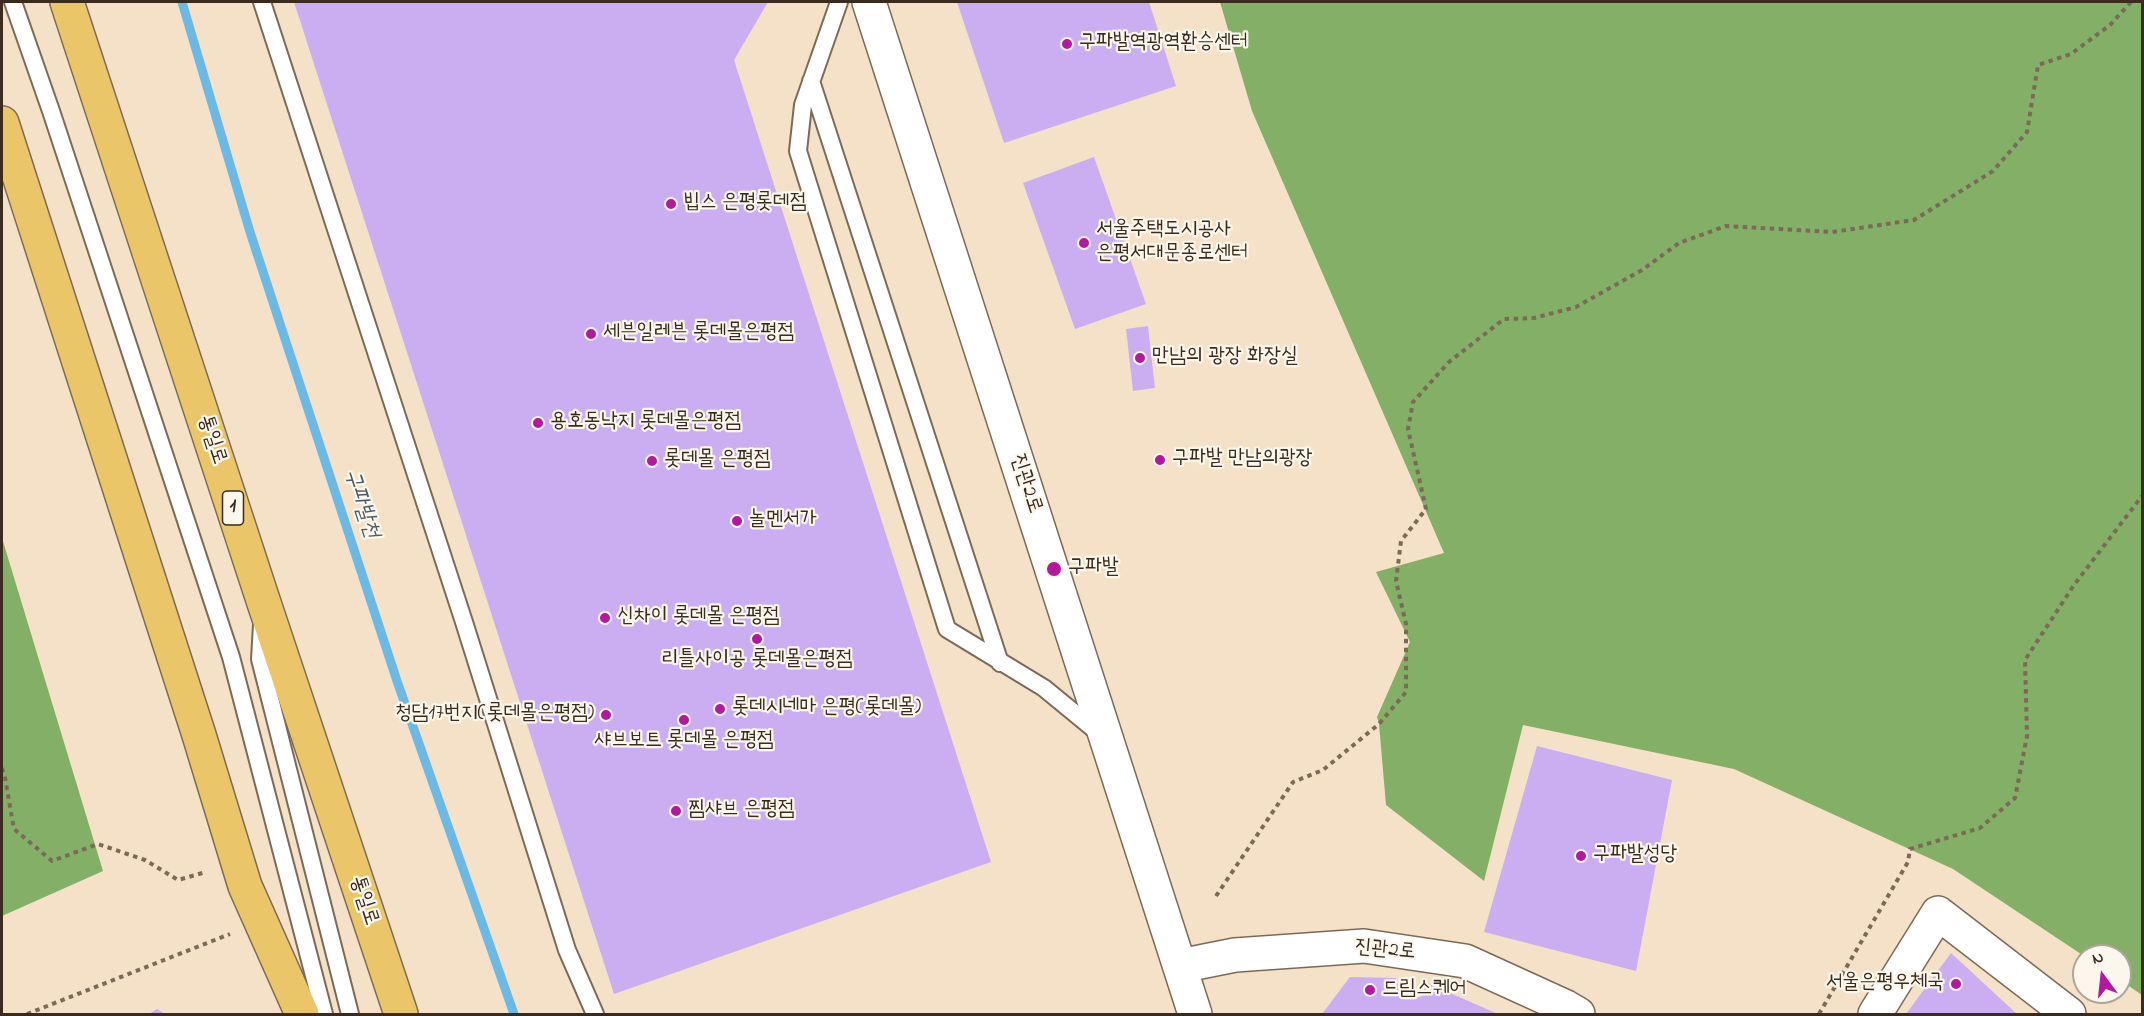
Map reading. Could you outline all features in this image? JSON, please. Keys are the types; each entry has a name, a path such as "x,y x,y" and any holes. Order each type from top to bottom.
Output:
{"main road":[{"name":"통일로","path":"68,2 401,1014"},
{"path":"2,123 192,712 245,886 302,1014"}],"street":[{"name":"진관2로","path":"869,2 1195,1014"},
{"path":"1875,1014 1938,913 2069,1014"},
{"name":"진관2로","path":"1180,966 1235,955 1364,946 1465,961 1578,1014"}],"lane":[{"path":"13,2 231,657 324,1014"},
{"path":"262,2 464,622 567,950 595,1014"},
{"path":"839,2 803,105 798,152 947,629 1044,688 1108,741"},
{"path":"811,81 1000,663"},
{"path":"264,603 260,659 350,1014"}],"path":[{"path":"1216,896 1293,782 1323,770 1379,724 1406,692 1406,624 1396,580 1401,542 1426,509 1408,429 1413,402 1449,362 1504,319 1534,318 1576,307 1642,270 1679,243 1726,226 1832,232 1914,220 1993,171 2027,132 2038,65 2071,54 2110,25 2131,2"},
{"path":"1819,1014 1908,862 1910,849 1980,828 2014,798 2027,736 2025,660 2074,585 2142,496"},
{"path":"2,768 14,829 52,861 98,844 145,860 178,880 210,871"},
{"path":"27,1014 231,934"}],"green space":[{"path":"1220,2 2142,2 2142,995 2132,988 2132,944 2072,944 2072,948 1953,869 1734,769 1523,725 1484,881 1386,805 1377,717 1410,642 1376,572 1444,553 1252,111"},
{"path":"2,538 103,871 2,916"}],"building":[{"name":"롯데몰 은평점","path":"294,2 768,2 734,60 991,862 614,994"},
{"name":"구파발역광역환승센터","path":"957,2 1149,2 1176,86 1004,143"},
{"name":"서울주택도시공사 은평서대문종로센터","path":"1094,157 1146,304 1075,329 1023,183"},
{"name":"만남의 광장 화장실","path":"1148,326 1155,388 1133,391 1126,329"},
{"name":"구파발성당","path":"1537,746 1672,780 1636,971 1484,932"},
{"name":"서울은평우체국","path":"1951,953 2017,1014 1906,1014"},
{"name":"드림스퀘어","path":"1350,977 1396,978 1401,998 1421,997 1427,983 1498,1014 1322,1014"},
{"path":"157,1009 165,1014 149,1014"}],"waterway":[{"name":"구파발천","path":"182,2 250,232 397,681 514,1014"}],"place":[{"name":"구파발역광역환승센터","path":"1067,44"},
{"name":"빕스 은평롯데점","path":"671,204"},
{"name":"서울주택도시공사 은평서대문종로센터","path":"1084,243"},
{"name":"세븐일레븐 롯데몰은평점","path":"591,334"},
{"name":"만남의 광장 화장실","path":"1140,358"},
{"name":"용호동낙지 롯데몰은평점","path":"538,423"},
{"name":"구파발 만남의광장","path":"1160,460"},
{"name":"롯데몰 은평점","path":"652,461"},
{"name":"놀멘서가","path":"737,521"},
{"name":"구파발","path":"1054,569"},
{"name":"신차이 롯데몰 은평점","path":"605,618"},
{"name":"리틀사이공 롯데몰은평점","path":"757,639"},
{"name":"롯데시네마 은평(롯데몰)","path":"720,709"},
{"name":"청담17번지(롯데몰은평점)","path":"606,715"},
{"name":"샤브보트 롯데몰 은평점","path":"684,720"},
{"name":"찜샤브 은평점","path":"676,811"},
{"name":"구파발성당","path":"1581,856"},
{"name":"서울은평우체국","path":"1956,984"},
{"name":"드림스퀘어","path":"1370,990"}]}
